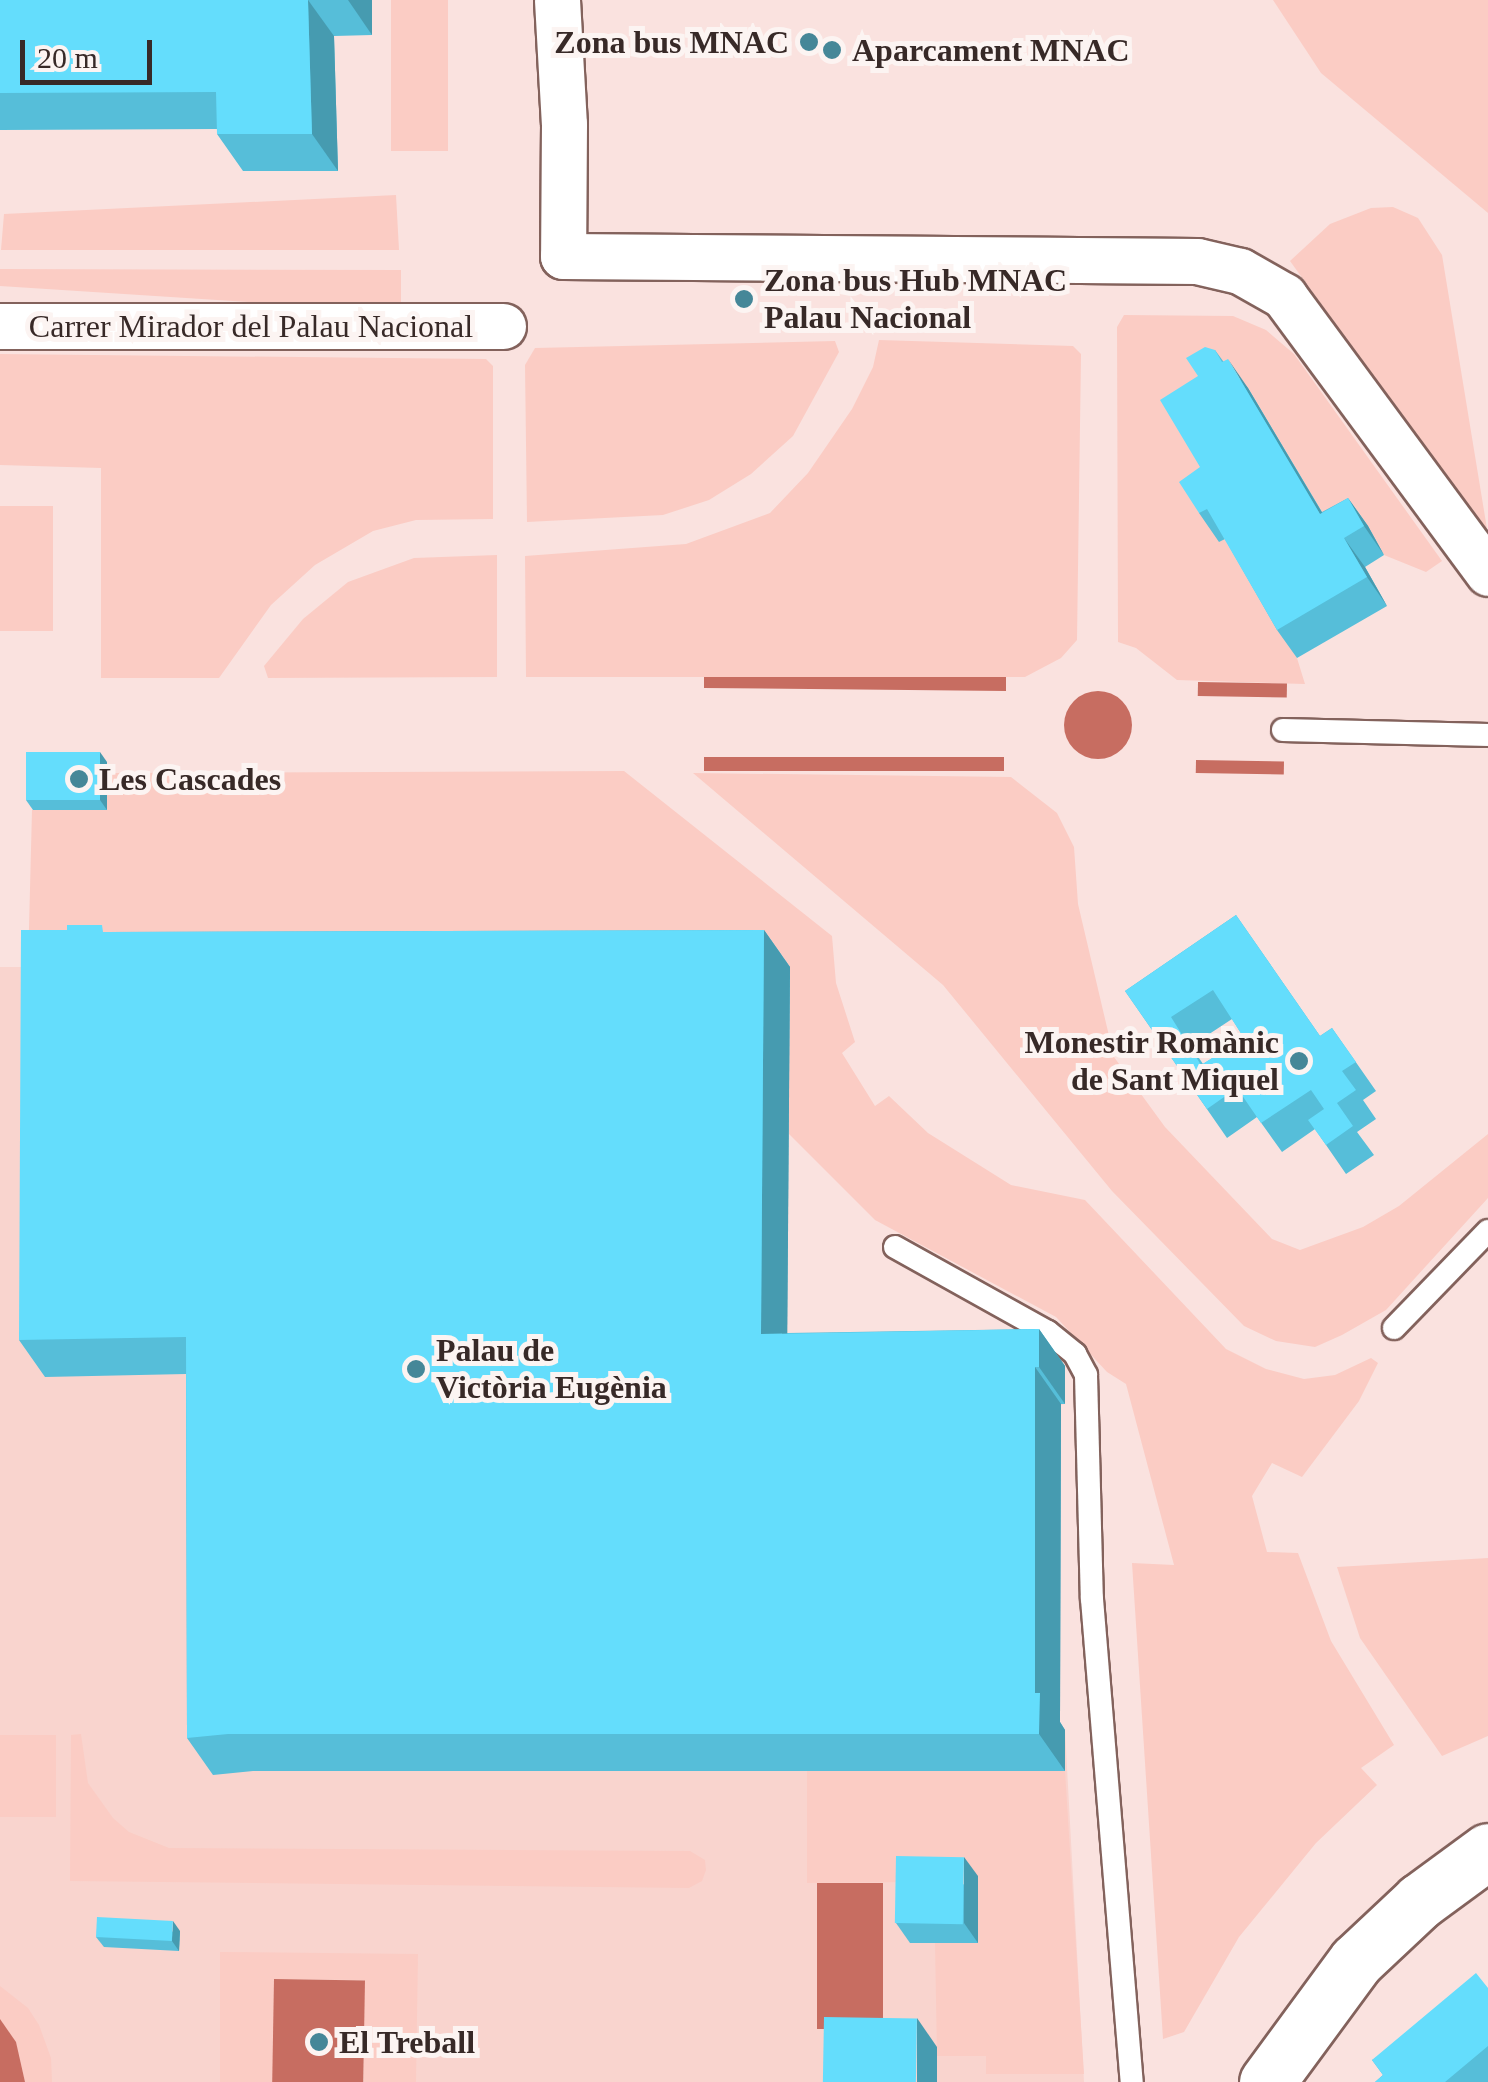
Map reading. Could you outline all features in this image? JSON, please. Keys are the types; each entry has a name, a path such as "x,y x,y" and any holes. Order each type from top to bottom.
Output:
{"street":[{"path":"558,0 564,124 563,256 1197,261 1240,271 1284,296 1488,573"},
{"name":"Carrer Mirador del Palau Nacional","path":"0,326 502,326"},
{"path":"1267,2082 1356,1961 1420,1901 1488,1851"}],"lane":[{"path":"1283,730 1488,734"},
{"path":"1394,1328 1488,1230"},
{"path":"895,1247 1048,1332 1075,1354 1086,1375 1092,1599 1132,2082"}],"shaded area":[{"path":"391,0 448,0 448,151 391,151"},
{"path":"1273,0 1488,0 1488,213 1321,73"},
{"path":"396,195 399,250 1,250 4,214"},
{"path":"1393,207 1418,218 1442,255 1488,535 1290,261 1330,224 1371,208"},
{"path":"0,269 401,270 401,312 0,286"},
{"path":"1124,315 1233,316 1266,330 1294,354 1442,561 1426,572 1384,555 1368,527 1221,496 1227,538 1297,658 1305,684 1177,680 1136,648 1118,642 1117,327"},
{"path":"879,340 1073,346 1081,354 1077,640 1061,658 1025,677 526,677 525,556 686,544 770,513 808,473 852,409 873,367"},
{"path":"835,341 839,352 793,436 751,474 709,500 663,515 527,522 525,365 535,348"},
{"path":"0,354 486,359 493,366 493,519 416,520 373,531 315,565 271,605 219,678 101,678 101,468 0,465"},
{"path":"0,506 53,506 53,631 0,631"},
{"path":"497,555 497,677 268,678 264,666 303,619 348,582 414,558"},
{"path":"704,677 1006,677 1006,691 704,688"},
{"path":"1198,682 1287,684 1287,698 1198,696"},
{"path":"1098,691 1122,701 1132,725 1122,749 1098,759 1074,749 1064,725 1074,701"},
{"path":"704,757 1004,757 1004,771 704,771"},
{"path":"1196,760 1284,762 1284,775 1196,773"},
{"path":"624,771 832,936 836,983 855,1042 842,1053 875,1106 889,1096 928,1133 1011,1185 1085,1200 1226,1349 1266,1369 1304,1379 1335,1375 1371,1358 1378,1363 1359,1401 1302,1477 1272,1463 1252,1496 1267,1552 1298,1553 1331,1641 1394,1745 1361,1768 1377,1785 1316,1843 1239,1937 1184,2032 1163,2039 1132,1563 1174,1565 1126,1384 1107,1372 1056,1317 875,1220 787,1132 790,968 28,967 32,810 107,810 107,773"},
{"path":"693,773 1011,777 1057,813 1074,847 1078,904 1114,1057 1165,1127 1272,1239 1300,1250 1363,1227 1399,1206 1488,1134 1488,1198 1386,1310 1342,1335 1315,1347 1276,1341 1244,1326 1112,1191 943,985"},
{"path":"0,967 790,967 787,1370 1065,1366 1065,1404 1061,1405 1060,1729 1065,1730 1084,2082 0,2082"},
{"path":"1488,1558 1488,1736 1442,1756 1360,1638 1337,1567"},
{"path":"81,1734 88,1783 113,1818 129,1832 169,1848 690,1851 705,1860 706,1870 702,1881 689,1888 70,1881 71,1735"},
{"path":"0,1735 56,1735 56,1817 0,1817"},
{"path":"807,1771 1065,1771 1084,2074 986,2074 986,2056 937,2056 935,1943 911,1882 807,1883"},
{"path":"817,1883 883,1883 883,2029 817,2029"},
{"path":"220,1952 418,1954 416,2082 364,2082 364,1980 275,1979 274,2082 220,2082"},
{"path":"274,1979 365,1981 363,2082 272,2082"},
{"path":"0,1986 28,2008 39,2025 51,2058 52,2082 25,2082 16,2042 0,2019"},
{"path":"0,2019 16,2042 25,2082 0,2082"}],"building":[{"path":"0,0 308,0 312,134 217,134 216,92 0,93"},
{"path":"1205,347 1215,350 1222,362 1228,359 1320,514 1348,498 1364,526 1344,538 1367,577 1277,630 1207,509 1199,513 1179,482 1200,467 1160,400 1198,376 1186,358"},
{"path":"26,752 100,752 100,800 26,800"},
{"name":"Monestir Romànic de Sant Miquel","path":"1236,915 1320,1036 1332,1028 1356,1062 1342,1071 1356,1090 1337,1103 1353,1126 1326,1145 1308,1120 1324,1109 1311,1090 1261,1123 1237,1088 1207,1109 1125,991","holes":["1213,990 1244,1038 1201,1065 1171,1017"]},
{"name":"Palau de Victòria Eugènia","path":"67,925 102,925 103,932 764,930 761,1334 1039,1329 1039,1367 1035,1367 1035,1693 1040,1693 1039,1734 228,1734 187,1738 186,1337 19,1340 21,930 67,930"},
{"path":"896,1856 964,1857 963,1924 895,1923"},
{"path":"97,1917 173,1921 172,1941 96,1937"},
{"path":"1476,1973 1488,1988 1488,2046 1445,2082 1375,2082 1383,2075 1372,2060"},
{"path":"824,2017 917,2019 916,2082 823,2082"}],"place":[{"name":"Zona bus MNAC","path":"809,42"},
{"name":"Aparcament MNAC","path":"832,50"},
{"name":"Zona bus Hub MNAC Palau Nacional","path":"744,299"},
{"name":"Les Cascades","path":"79,779"},
{"name":"Monestir Romànic de Sant Miquel","path":"1299,1061"},
{"name":"Palau de Victòria Eugènia","path":"416,1369"},
{"name":"El Treball","path":"319,2042"}]}
